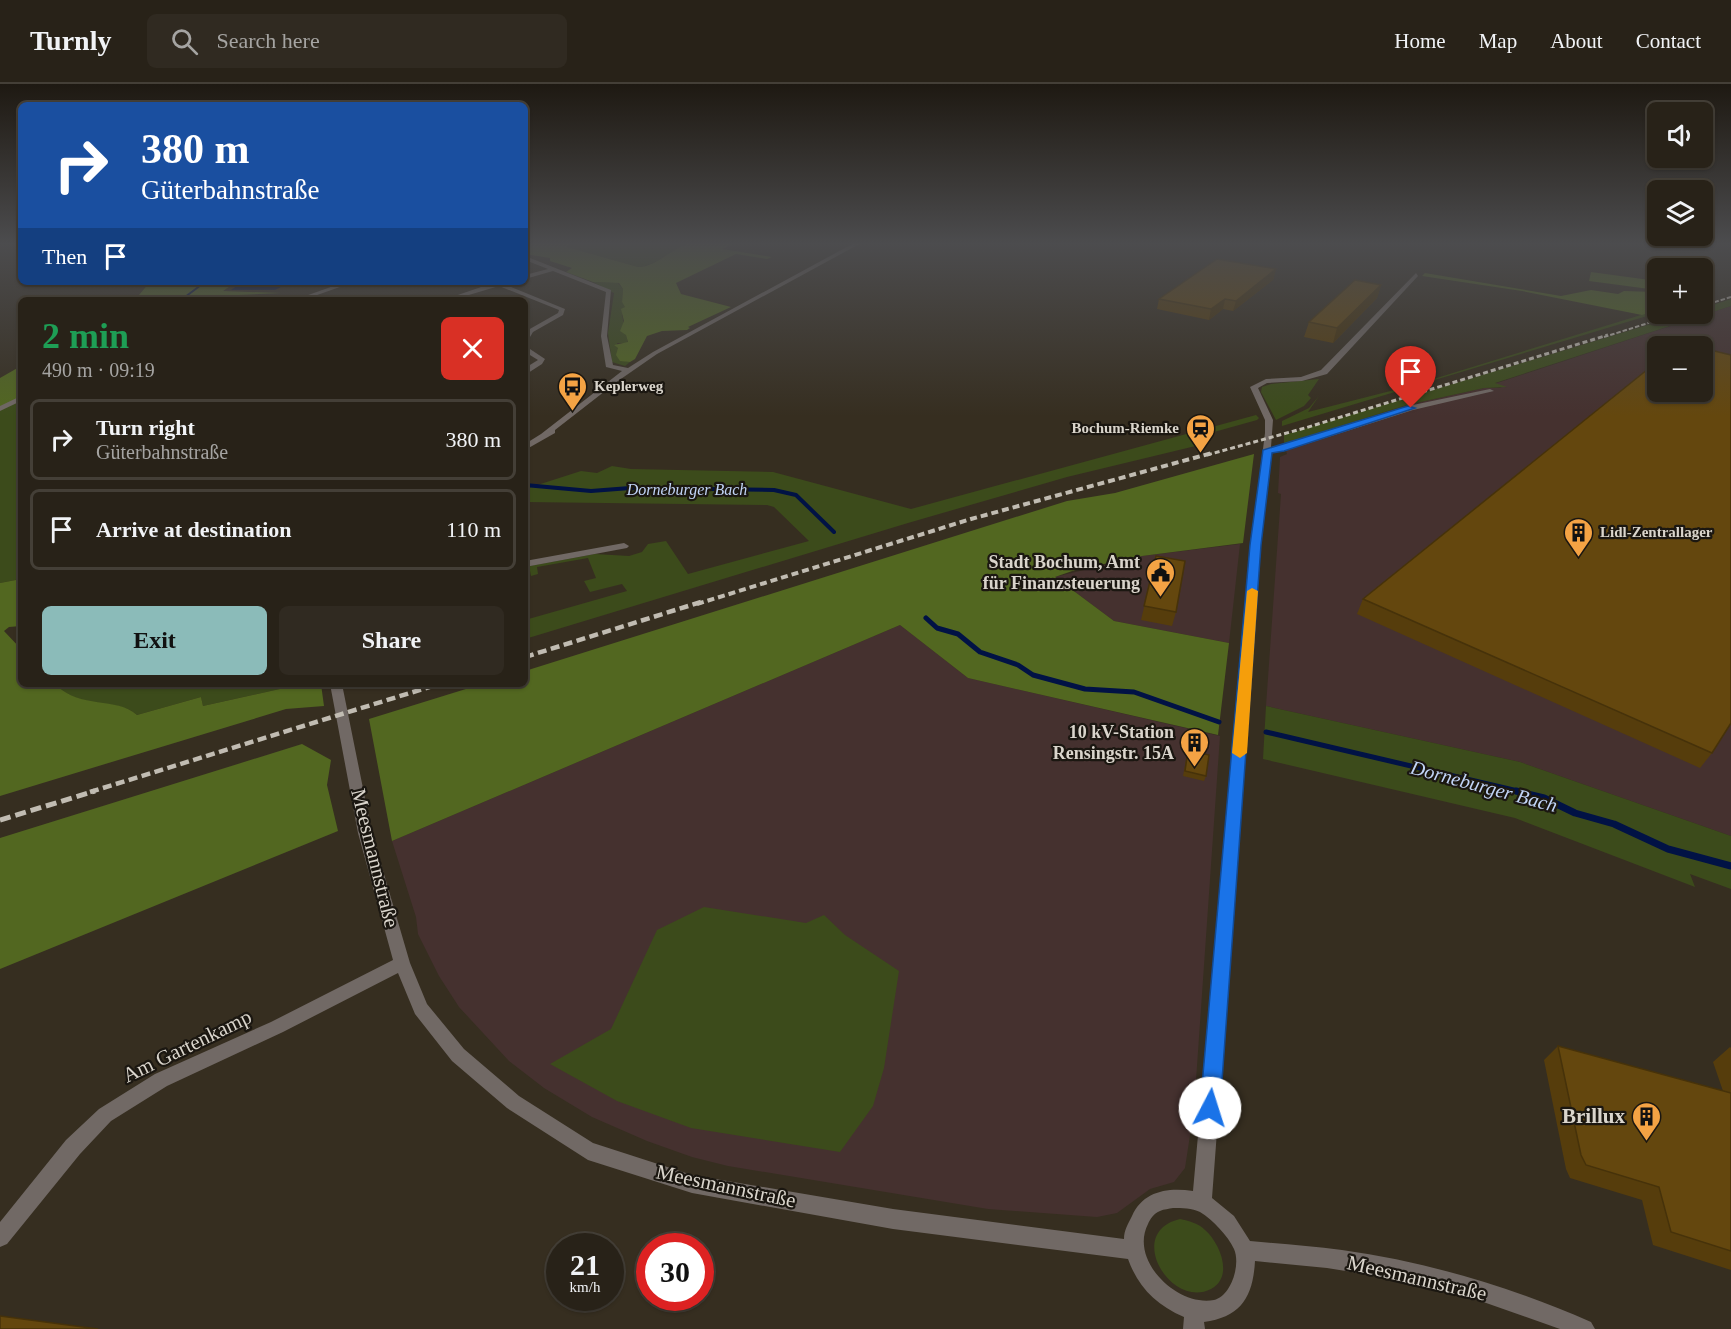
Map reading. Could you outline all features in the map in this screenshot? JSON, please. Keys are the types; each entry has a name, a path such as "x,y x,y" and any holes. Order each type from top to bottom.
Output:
{"street":[{"path":"528,336 530,331 561,314 562,309 540,300"},
{"path":"608,300 604,336 610,367 626,372"},
{"path":"528,443 598,400 626,372 752,300"},
{"path":"1202,1202 1256,545 1268,450 1269,420 1255,393 1257,384 1266,381 1302,379 1324,372 1392,300"},
{"path":"528,351 542,359 540,363 528,369"},
{"path":"1268,450 1281,449 1411,408 1490,391"},
{"path":"0,409 18,400"},
{"path":"528,563 624,546"},
{"name":"Meesmannstraße","path":"337,687 365,833 402,963 421,1009 458,1054 513,1102 588,1151 692,1184 903,1220 1133,1250"},
{"name":"Am Gartenkamp","path":"0,1237 73,1147 105,1115 161,1080 277,1027 402,963"},
{"path":"1173,1198 1202,1202 1218,1213 1245,1250 1245,1274 1234,1300 1217,1313 1194,1322 1154,1292 1140,1272 1133,1250 1136,1224 1150,1205 1173,1198"},
{"name":"Meesmannstraße","path":"1245,1250 1354,1262 1414,1274 1499,1296 1584,1329"}],"shaded area":[{"path":"1731,306 1731,836 1520,762 1266,706 1281,494 1278,493 1280,457 1287,454 1284,444 1407,405 1484,388 1502,388 1494,384 1676,324 1713,324 1713,312"},
{"path":"1240,544 1229,643 1114,621 1055,577 1142,556"},
{"path":"900,625 968,678 1220,736 1194,1109 1185,1168 1174,1182 1150,1189 1117,1213 1097,1217 988,1209 728,1166 692,1157 647,1141 592,1117 544,1088 509,1061 459,1007 439,976 418,934 416,917 392,841"}],"green space":[{"path":"613,300 622,300 626,307 622,315 628,343 617,343 620,360 630,362 625,366 612,362 608,333"},
{"path":"622,300 704,300 731,307 688,327 690,328 687,330 662,331 647,336 635,359 630,362 620,361 616,355 618,348 614,345 628,342 626,335 620,331 624,321 621,309 625,307"},
{"path":"1568,300 1647,300 1647,313 1642,315"},
{"path":"1731,300 1731,306 1713,312 1713,305"},
{"path":"1647,313 1647,316 1282,426 1282,421 1309,408 1319,396 1308,412 1414,385"},
{"path":"1651,324 1676,324 1495,383 1507,387 1484,388 1407,405 1284,444 1284,435"},
{"path":"18,368 18,400 0,409 0,378"},
{"path":"1319,379 1308,395 1311,398 1304,406 1276,420 1261,392 1262,387 1271,384"},
{"path":"18,400 18,580 0,583 0,409"},
{"path":"1256,415 1259,418 1214,432 1208,443 1067,477 528,638 528,619 627,591 622,584 590,592 584,581 596,578 588,558 537,567 538,574 531,576 529,566 595,554 629,556 642,552 648,544 666,541 688,574 809,541 774,507 767,505 528,502 528,488 581,471 597,473 612,466 631,469 773,472 911,509"},
{"path":"1254,454 1243,543 1142,556 1075,570 1055,577 1114,621 1229,643 1218,735 968,678 900,625 392,841 369,719 472,687 528,687 528,670 1067,501 1115,493"},
{"path":"18,580 18,626 9,627 4,631 18,646 18,687 59,687 76,697 119,706 137,715 201,697 203,706 288,687 321,687 324,706 286,709 0,796 0,583"},
{"path":"59,687 288,687 203,706 201,697 137,715 119,706 87,701"},
{"path":"1266,706 1520,762 1731,836 1731,889 1690,874 1695,887 1515,818 1263,759"},
{"path":"302,744 331,760 327,785 338,831 0,969 0,838"},
{"path":"704,907 806,923 824,915 845,935 899,971 884,1068 873,1106 840,1152 691,1128 617,1101 550,1064 611,1029 657,930"},
{"path":"1180,1219 1202,1228 1211,1236 1220,1251 1222,1277 1211,1289 1196,1293 1181,1289 1169,1280 1160,1267 1155,1252 1156,1238 1164,1227"}],"building":[{"path":"1165,300 1223,300 1211,309"},
{"path":"1333,300 1366,300 1337,328 1309,322"},
{"name":"Lidl-Zentrallager","path":"1713,351 1731,355 1731,723 1712,753 1363,599 1647,370 1647,402 1713,402"},
{"name":"Stadt Bochum, Amt für Finanzsteuerung","path":"1156,556 1185,561 1176,612 1144,606"},
{"name":"10 kV-Station Rensingstr. 15A","path":"1188,750 1209,755 1206,776 1185,771"},
{"name":"Brillux","path":"1558,1046 1731,1093 1731,1251 1671,1232 1659,1187 1586,1165 1581,1155"},
{"path":"0,1316 98,1329 0,1329"}],"waterway":[{"name":"Dorneburger Bach","path":"528,485 591,491 630,488 774,490 796,495 834,532"},
{"name":"Dorneburger Bach","path":"926,618 937,628 958,634 980,652 1018,665 1033,675 1085,689 1134,692 1219,722"},
{"name":"Dorneburger Bach","path":"1266,732 1522,792"},
{"name":"Dorneburger Bach","path":"1516,791 1544,798 1575,813 1614,824 1668,849 1731,866"}],"railway":[{"path":"1713,303 1721,300"},
{"path":"1604,337 1647,323"},
{"path":"1207,455 1305,428 1608,335"},
{"path":"697,604 971,519 1212,453"},
{"path":"528,656 701,602"},
{"path":"90,792 429,687"},
{"path":"0,820 95,791"}],"slow traffic":[{"path":"1240,753 1252,591"}],"place":[{"name":"Keplerweg","path":"573,412"},
{"name":"Bochum-Riemke","path":"1200,454"},
{"name":"Lidl-Zentrallager","path":"1579,558"},
{"name":"Stadt Bochum, Amt für Finanzsteuerung","path":"1161,598"},
{"name":"10 kV-Station Rensingstr. 15A","path":"1195,768"},
{"name":"Brillux","path":"1646,1142"}],"route":[{"path":"1210,1108 1256,545 1268,450 1281,449 1411,408"}]}
